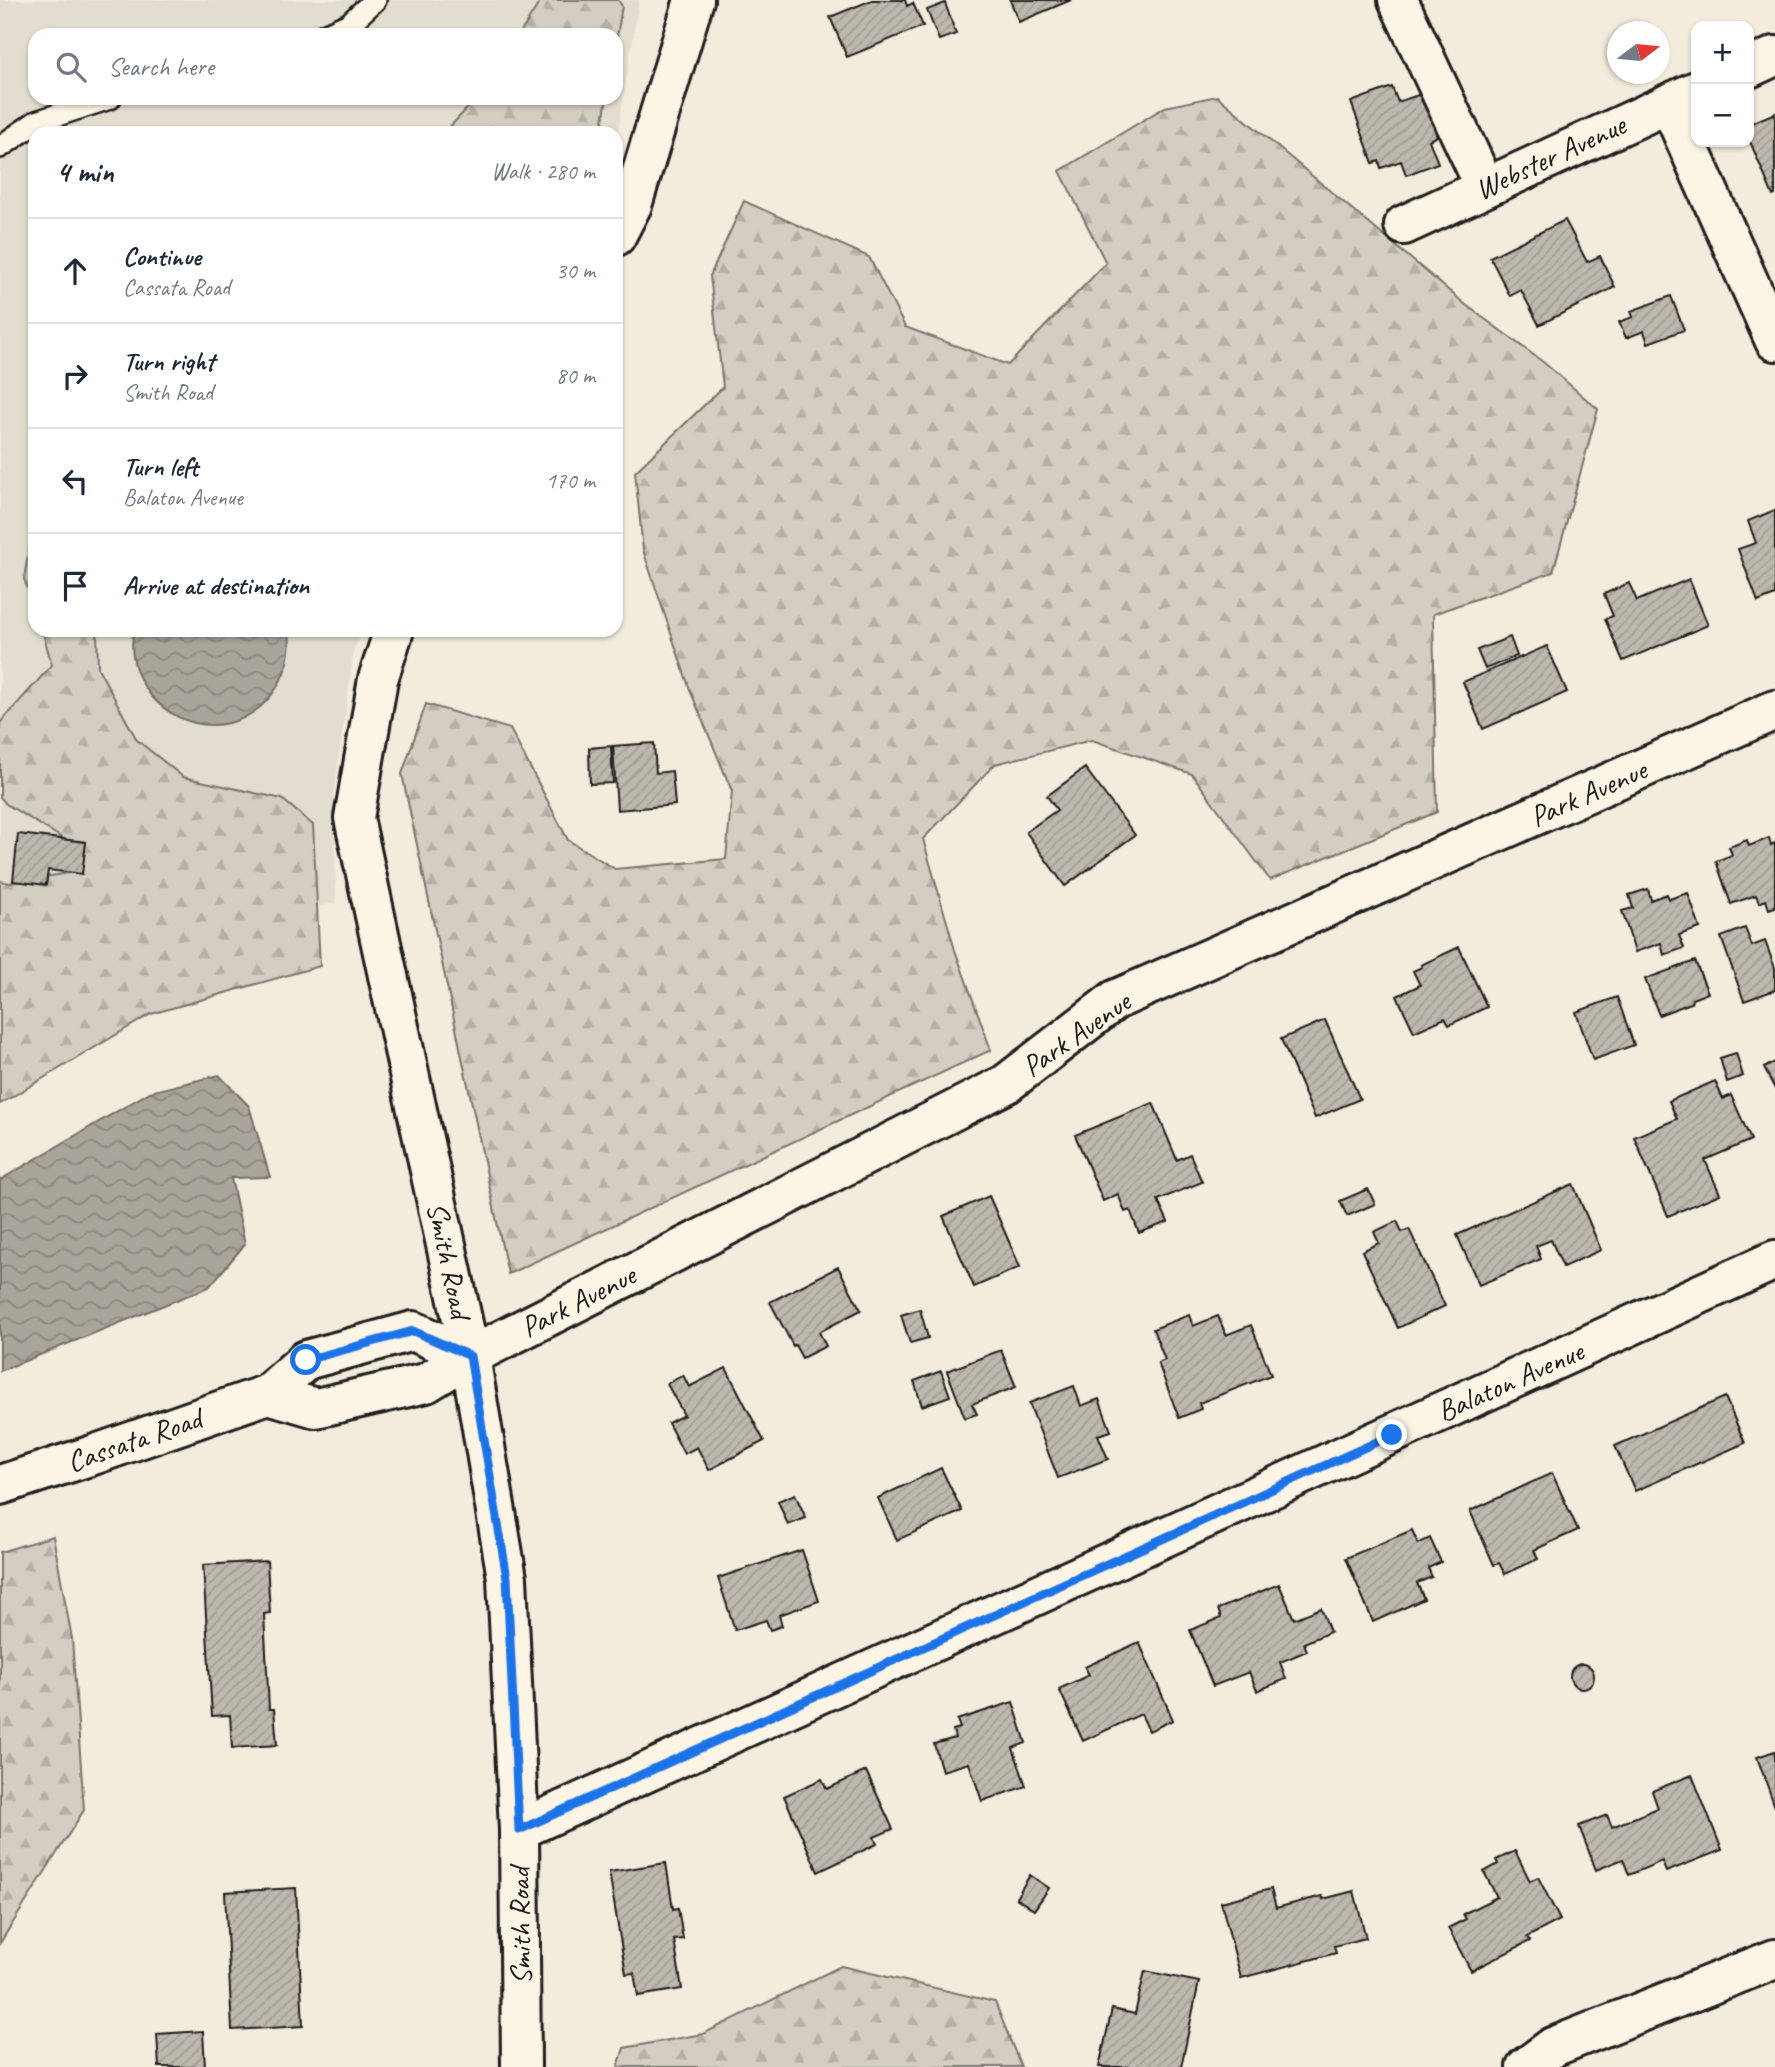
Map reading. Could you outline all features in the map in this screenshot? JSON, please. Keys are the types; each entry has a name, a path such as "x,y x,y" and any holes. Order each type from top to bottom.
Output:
{"street":[{"path":"623,222 632,205 694,0"},
{"path":"1398,0 1485,187"},
{"path":"1754,66 1775,56"},
{"path":"1683,97 1775,341"},
{"name":"Webster Avenue","path":"1404,225 1683,97"},
{"name":"Smith Road","path":"392,637 378,679 354,818 470,1356 507,1578 519,1830 521,2067"},
{"name":"Park Avenue","path":"470,1356 1006,1084 1115,1000 1775,710"},
{"name":"Balaton Avenue","path":"519,1830 1775,1260"},
{"name":"Cassata Road","path":"0,1485 268,1394 306,1360 413,1331 470,1356"},
{"path":"268,1394 316,1408 426,1383 470,1356"},
{"path":"1526,2067 1553,2047 1775,1959"}],"lane":[{"path":"340,28 349,24 375,0"},
{"path":"30,126 88,105"},
{"path":"0,147 28,128"}],"shaded area":[{"path":"0,0 639,0 623,100 623,28 28,28 28,105 622,105 619,126 28,126 28,637 360,637 354,649 334,794 336,903 0,972"}],"green space":[{"path":"541,0 618,0 622,6 618,28 523,28"},
{"path":"1217,96 1466,305 1543,362 1598,409 1553,572 1433,614 1437,812 1270,880 1192,774 1092,740 995,764 923,839 955,950 991,1050 508,1274 402,774 426,704 510,729 568,840 615,869 726,859 732,791 690,690 643,550 635,472 723,387 710,276 744,201 869,257 905,327 1008,365 1106,263 1060,171 1165,107"},
{"path":"470,105 606,105 602,126 451,126"},
{"path":"28,555 28,590 24,579"},
{"path":"44,637 97,637 98,668 137,740 183,777 282,799 313,825 320,966 151,1014 0,1104 0,881 10,883 74,872 80,849 6,804 0,797 0,723 52,665"},
{"path":"53,1536 72,1639 84,1810 0,1943 0,1552"},
{"path":"841,1966 995,2002 1021,2067 618,2067 624,2048 703,2034"}],"water":[{"path":"133,637 289,637 287,665 271,695 246,717 211,725 193,723 177,716 150,695 135,665"},
{"path":"219,1075 249,1106 270,1177 231,1178 245,1244 209,1287 0,1371 0,1180 150,1092"}],"building":[{"path":"872,0 905,0 907,6 913,3 923,26 847,57 830,17"},
{"path":"1010,0 1071,0 1019,22"},
{"path":"945,3 956,34 939,40 927,10"},
{"path":"1392,87 1398,102 1421,94 1437,136 1429,140 1438,163 1406,175 1401,161 1381,168 1379,161 1373,163 1351,102"},
{"path":"1775,113 1773,196 1752,147 1754,122"},
{"path":"1565,220 1587,262 1600,256 1615,287 1539,325 1521,290 1510,296 1490,257"},
{"path":"1671,296 1684,330 1648,343 1644,331 1626,338 1619,322 1633,317 1631,311"},
{"path":"1775,510 1775,595 1758,602 1738,549 1756,543 1748,521"},
{"path":"1689,579 1708,625 1623,661 1605,619 1613,616 1604,594 1629,583 1637,601"},
{"path":"1510,637 1517,656 1485,669 1477,650"},
{"path":"1547,646 1567,692 1483,729 1463,682"},
{"path":"654,743 656,773 672,771 675,805 617,810 613,746"},
{"path":"611,746 613,783 590,784 589,748"},
{"path":"1085,768 1135,835 1065,886 1026,832 1057,810 1047,796"},
{"path":"18,834 86,842 82,874 48,870 46,885 13,881"},
{"path":"1769,838 1771,845 1775,843 1775,907 1769,909 1766,900 1759,903 1756,895 1731,904 1716,861 1732,855 1729,847 1747,840 1749,846"},
{"path":"1648,889 1651,900 1667,894 1669,899 1688,893 1700,928 1679,935 1684,948 1664,955 1661,943 1635,952 1622,911 1633,908 1629,895"},
{"path":"1745,928 1752,946 1765,941 1775,968 1775,990 1744,1001 1721,937"},
{"path":"1459,947 1487,1007 1449,1025 1445,1018 1414,1032 1397,996 1420,985 1413,971"},
{"path":"1695,961 1708,993 1692,999 1691,1003 1659,1015 1645,979"},
{"path":"1617,997 1634,1045 1593,1060 1576,1012"},
{"path":"1325,1020 1360,1099 1315,1118 1281,1039"},
{"path":"1736,1053 1743,1076 1727,1082 1720,1058"},
{"path":"1775,1062 1775,1089 1764,1068"},
{"path":"1715,1081 1723,1099 1731,1095 1751,1140 1705,1160 1720,1194 1668,1216 1634,1137 1677,1119 1669,1101"},
{"path":"1153,1103 1177,1160 1190,1154 1202,1182 1158,1200 1168,1222 1139,1233 1130,1210 1125,1212 1118,1194 1103,1201 1075,1135"},
{"path":"1573,1184 1601,1250 1563,1267 1551,1240 1536,1246 1541,1259 1479,1285 1457,1235"},
{"path":"1368,1189 1375,1204 1347,1216 1340,1201"},
{"path":"989,1196 1020,1267 974,1287 943,1216"},
{"path":"1397,1221 1402,1232 1409,1229 1445,1306 1398,1328 1362,1251 1379,1243 1374,1232"},
{"path":"838,1267 861,1310 819,1332 826,1346 802,1358 770,1302"},
{"path":"920,1309 928,1338 910,1343 901,1315"},
{"path":"1189,1315 1193,1326 1218,1316 1226,1335 1251,1325 1271,1375 1199,1403 1201,1409 1179,1418 1158,1363 1165,1360 1153,1329"},
{"path":"1001,1350 1016,1387 972,1404 977,1414 965,1418 947,1371"},
{"path":"726,1368 764,1441 709,1470 697,1447 684,1454 668,1423 684,1415 667,1384 683,1375 689,1387"},
{"path":"941,1371 950,1396 922,1406 914,1381"},
{"path":"1074,1386 1081,1406 1099,1399 1111,1431 1098,1435 1108,1459 1058,1478 1029,1403"},
{"path":"1725,1397 1745,1443 1635,1491 1615,1446"},
{"path":"941,1468 962,1511 897,1540 878,1498"},
{"path":"1552,1473 1578,1530 1534,1550 1538,1559 1505,1574 1499,1563 1494,1565 1470,1511"},
{"path":"795,1494 806,1518 788,1525 778,1501"},
{"path":"1412,1530 1418,1544 1430,1538 1441,1562 1428,1568 1432,1577 1417,1583 1424,1599 1373,1622 1346,1558"},
{"path":"802,1550 819,1601 779,1615 782,1626 770,1630 766,1620 735,1630 718,1578"},
{"path":"267,1561 270,1613 264,1614 269,1709 274,1709 277,1745 232,1748 230,1715 212,1716 203,1565"},
{"path":"1279,1584 1294,1619 1321,1608 1330,1632 1304,1643 1307,1651 1280,1662 1286,1679 1257,1691 1249,1672 1213,1686 1190,1630 1221,1618 1218,1609"},
{"path":"1139,1642 1173,1720 1149,1731 1141,1714 1083,1741 1059,1689 1089,1675 1085,1667"},
{"path":"1582,1664 1591,1667 1594,1676 1591,1685 1582,1688 1573,1685 1570,1676 1573,1667"},
{"path":"1013,1702 1026,1743 1013,1748 1026,1786 982,1801 969,1763 942,1771 934,1744 955,1738 953,1730 960,1728 957,1720"},
{"path":"1775,1751 1775,1807 1757,1757"},
{"path":"866,1771 893,1829 874,1837 877,1844 818,1872 784,1796 822,1779 827,1789"},
{"path":"1692,1775 1722,1850 1666,1872 1662,1861 1629,1875 1623,1859 1596,1870 1579,1826 1607,1815 1612,1827 1658,1808 1652,1791"},
{"path":"1515,1851 1530,1881 1538,1877 1560,1920 1527,1937 1530,1941 1471,1971 1448,1928 1466,1919 1463,1914 1497,1897 1484,1872 1498,1864 1496,1860"},
{"path":"666,1863 673,1909 678,1908 683,1939 674,1940 682,1989 638,1996 634,1973 626,1974 609,1872"},
{"path":"1030,1875 1049,1888 1034,1910 1016,1898"},
{"path":"296,1888 303,2026 232,2030 225,1892"},
{"path":"1271,1889 1276,1908 1354,1891 1366,1938 1334,1946 1336,1953 1241,1978 1221,1902"},
{"path":"1145,1971 1199,1982 1181,2067 1099,2067 1112,2009 1135,2014"},
{"path":"203,2031 205,2067 159,2067 157,2034"}],"route":[{"path":"306,1360 413,1331 470,1356 507,1578 519,1830 1392,1435"}]}
